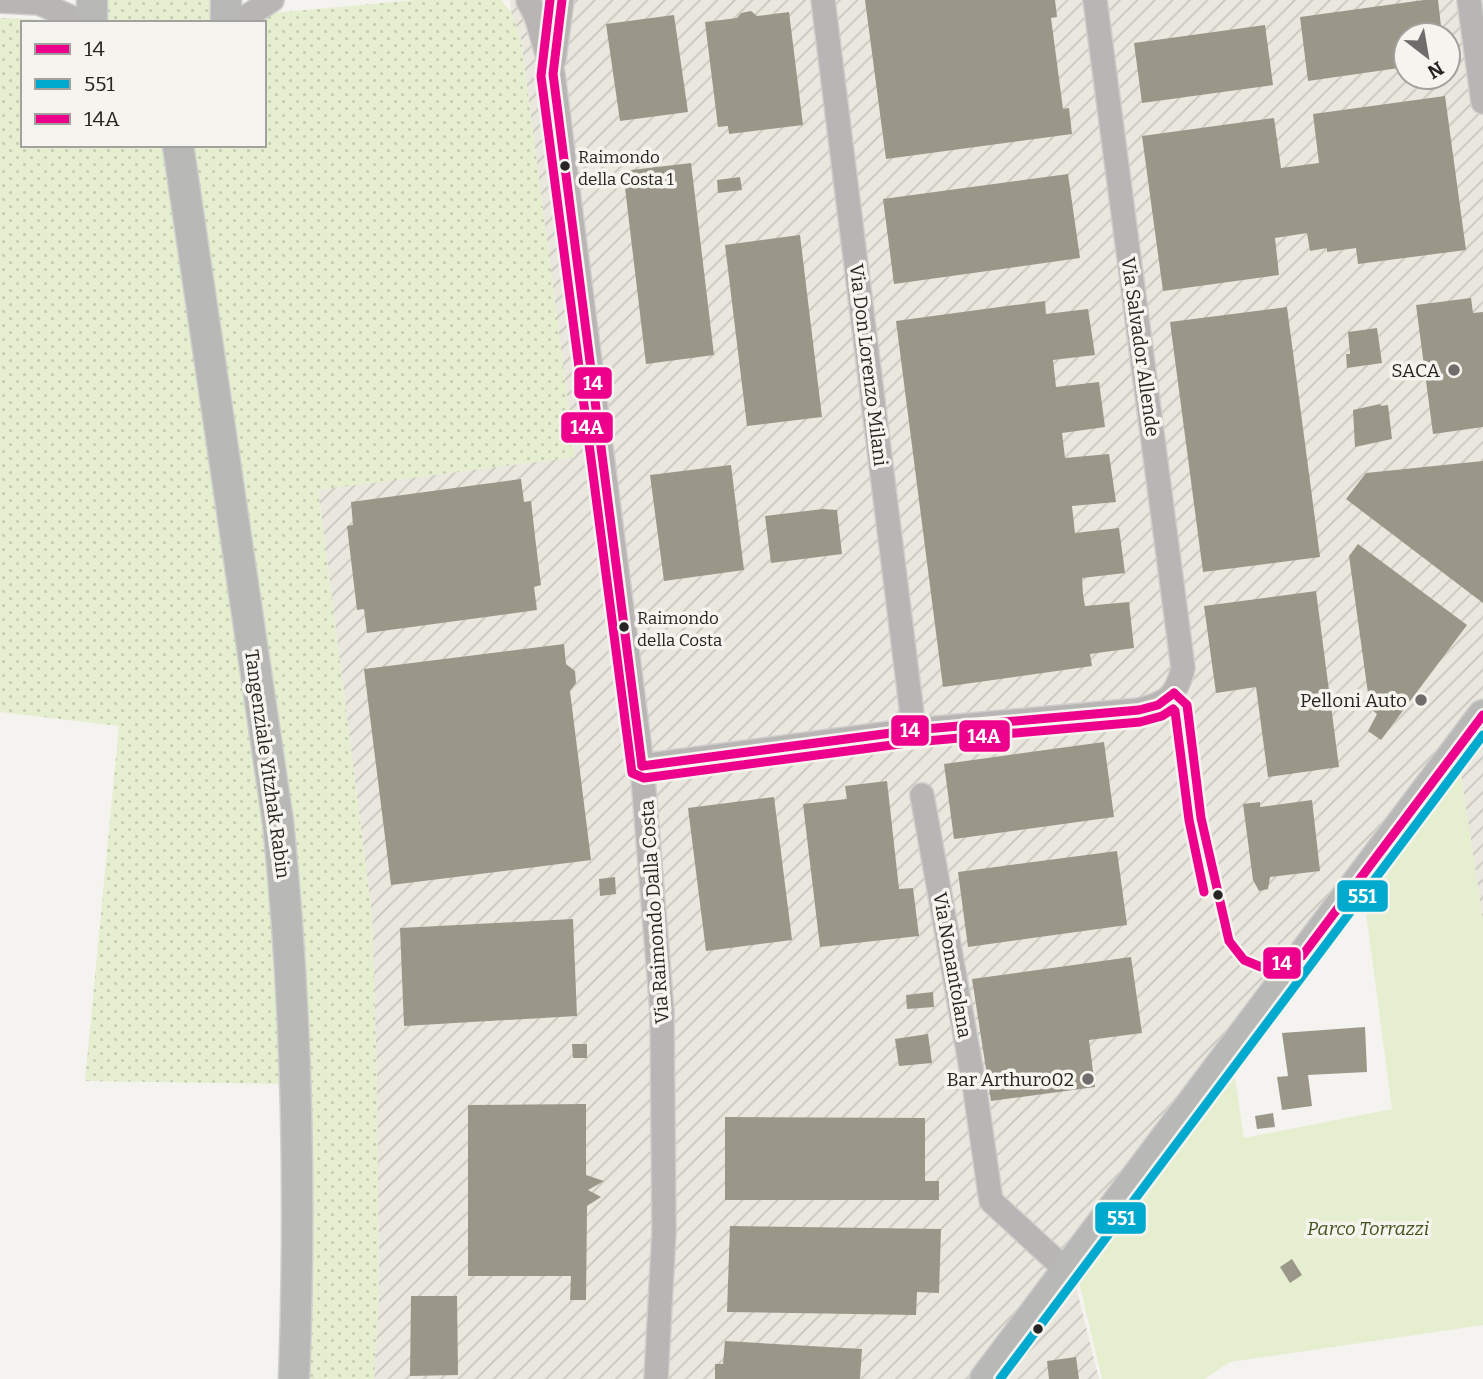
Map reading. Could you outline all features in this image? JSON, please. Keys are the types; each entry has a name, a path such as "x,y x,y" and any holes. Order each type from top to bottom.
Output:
{"main road":[{"path":"91,21 92,0"},
{"path":"226,0 226,21"},
{"name":"Tangenziale Yitzhak Rabin","path":"177,148 278,822 287,908 296,1077 299,1261 294,1379"},
{"path":"985,1379 1483,715"}],"street":[{"path":"240,21 272,0"},
{"path":"527,1 542,4 560,0 553,74"},
{"name":"Via Don Lorenzo Milani","path":"823,0 914,730"},
{"name":"Via Salvador Allende","path":"914,730 1139,710 1158,705 1174,693 1183,668 1095,0"},
{"path":"1469,0 1483,102"},
{"path":"0,1 42,1 83,21"},
{"path":"527,1 536,16 553,74"},
{"name":"Via Raimondo Dalla Costa","path":"553,74 642,766 663,1012 664,1232 656,1379"},
{"path":"642,766 914,730"},
{"name":"Via Nonantolana","path":"922,795 975,1090 991,1200 1066,1270"}],"shaded area":[{"path":"510,0 1483,0 1483,921 1459,762 1074,1279 1099,1379 374,1379 379,1295 372,915 318,489 575,457 521,40 511,12"}],"green space":[{"path":"103,0 213,0 213,21 102,21"},
{"path":"415,0 501,0 511,12 521,40 575,457 318,490 372,915 379,1295 374,1379 307,1379 309,1084 302,909 194,147 266,147 266,21 251,21 273,13"},
{"path":"0,18 52,21 21,21 21,147 164,147 169,157 268,853 285,1084 85,1081 119,726 0,712"},
{"name":"Parco Torrazzi","path":"1459,761 1483,921 1483,1325 1230,1362 1204,1379 1102,1379 1078,1278 1233,1065 1244,1138 1392,1109 1364,897"}],"building":[{"path":"865,0 1055,0 1057,17 1051,18 1063,109 1069,108 1072,134 886,159"},
{"path":"1438,0 1440,21 1392,21 1392,69 1308,81 1300,17"},
{"path":"751,11 757,16 789,12 803,125 729,134 728,126 718,127 705,22 737,18 741,13"},
{"path":"674,15 688,112 620,121 606,24"},
{"path":"1265,25 1273,85 1142,103 1134,43"},
{"path":"1445,96 1466,250 1358,264 1356,248 1327,252 1327,248 1310,251 1307,233 1275,238 1279,275 1163,291 1142,136 1274,118 1281,168 1319,163 1313,114"},
{"path":"691,163 714,355 646,364 623,171"},
{"path":"1068,174 1080,258 894,284 883,199"},
{"path":"740,177 742,190 718,193 717,180"},
{"path":"800,235 822,417 747,426 725,245"},
{"name":"SACA","path":"1471,298 1473,313 1483,312 1483,427 1433,434 1416,305"},
{"path":"1045,301 1046,314 1088,309 1095,355 1053,360 1056,387 1099,382 1105,427 1062,433 1065,458 1109,454 1116,502 1072,506 1075,533 1119,528 1125,573 1082,578 1083,594 1085,606 1129,602 1134,648 1090,654 1092,666 943,687 896,321"},
{"path":"1287,307 1320,557 1203,572 1170,322"},
{"path":"1377,328 1382,363 1347,368 1346,354 1350,354 1348,332"},
{"path":"1380,404 1388,405 1392,439 1355,447 1353,410"},
{"path":"1483,461 1483,603 1346,499 1366,473"},
{"path":"731,465 744,570 664,581 650,475"},
{"path":"521,479 524,502 531,501 541,585 534,587 537,610 367,633 364,609 357,610 347,526 353,525 351,502"},
{"path":"823,509 837,510 842,554 771,563 765,516"},
{"path":"1358,544 1467,625 1381,740 1368,731 1377,714 1370,708 1349,556"},
{"path":"1316,591 1339,767 1268,777 1256,687 1216,693 1204,606"},
{"path":"564,644 566,664 575,671 576,683 570,691 591,860 391,885 364,669"},
{"path":"1104,742 1114,817 954,839 944,764"},
{"path":"887,781 899,889 913,888 919,936 820,947 803,804 847,799 845,786"},
{"path":"774,797 792,940 706,951 688,808"},
{"path":"1312,800 1320,871 1270,877 1268,889 1259,891 1253,880 1243,804 1260,802 1260,807"},
{"path":"1117,851 1127,925 968,947 958,872"},
{"path":"615,877 616,894 600,896 599,879"},
{"path":"573,919 577,1016 404,1026 400,928"},
{"path":"1131,957 1142,1033 1089,1040 1095,1087 991,1101 972,979"},
{"path":"933,992 934,1007 907,1009 906,995"},
{"path":"1365,1027 1367,1072 1308,1075 1312,1106 1282,1110 1277,1077 1288,1076 1282,1033"},
{"path":"928,1034 932,1063 899,1066 895,1039"},
{"path":"572,1044 587,1044 587,1058 573,1058"},
{"path":"586,1104 586,1175 604,1181 588,1190 601,1197 587,1206 586,1300 570,1300 571,1276 468,1276 468,1105"},
{"path":"1273,1113 1275,1127 1257,1129 1255,1116"},
{"path":"725,1117 925,1118 925,1181 939,1181 939,1200 725,1200"},
{"path":"730,1226 941,1229 939,1293 917,1292 916,1315 727,1312"},
{"path":"1292,1259 1302,1275 1290,1283 1280,1267"},
{"path":"411,1296 457,1296 458,1375 410,1376"},
{"path":"725,1341 862,1349 860,1379 715,1379 715,1364 723,1364"},
{"path":"1076,1357 1079,1379 1049,1379 1047,1361"}],"transit line":[{"name":"14A","path":"550,0 541,76 632,773 644,778 915,742 1140,722 1162,716 1173,709 1189,820 1204,892"},
{"name":"14","path":"562,0 553,74 642,766"},
{"name":"14","path":"1174,693 1187,705 1201,818 1229,941 1244,960 1261,967 1302,956 1483,715"},
{"name":"14","path":"642,766 914,730 1139,710 1158,705 1174,693"},
{"name":"551","path":"1000,1379 1483,735"}],"place":[{"name":"Raimondo della Costa 1","path":"565,166"},
{"name":"SACA","path":"1454,370"},
{"name":"Raimondo della Costa","path":"624,627"},
{"name":"Pelloni Auto","path":"1421,700"},
{"name":"Bar Arthuro02","path":"1088,1079"}]}
